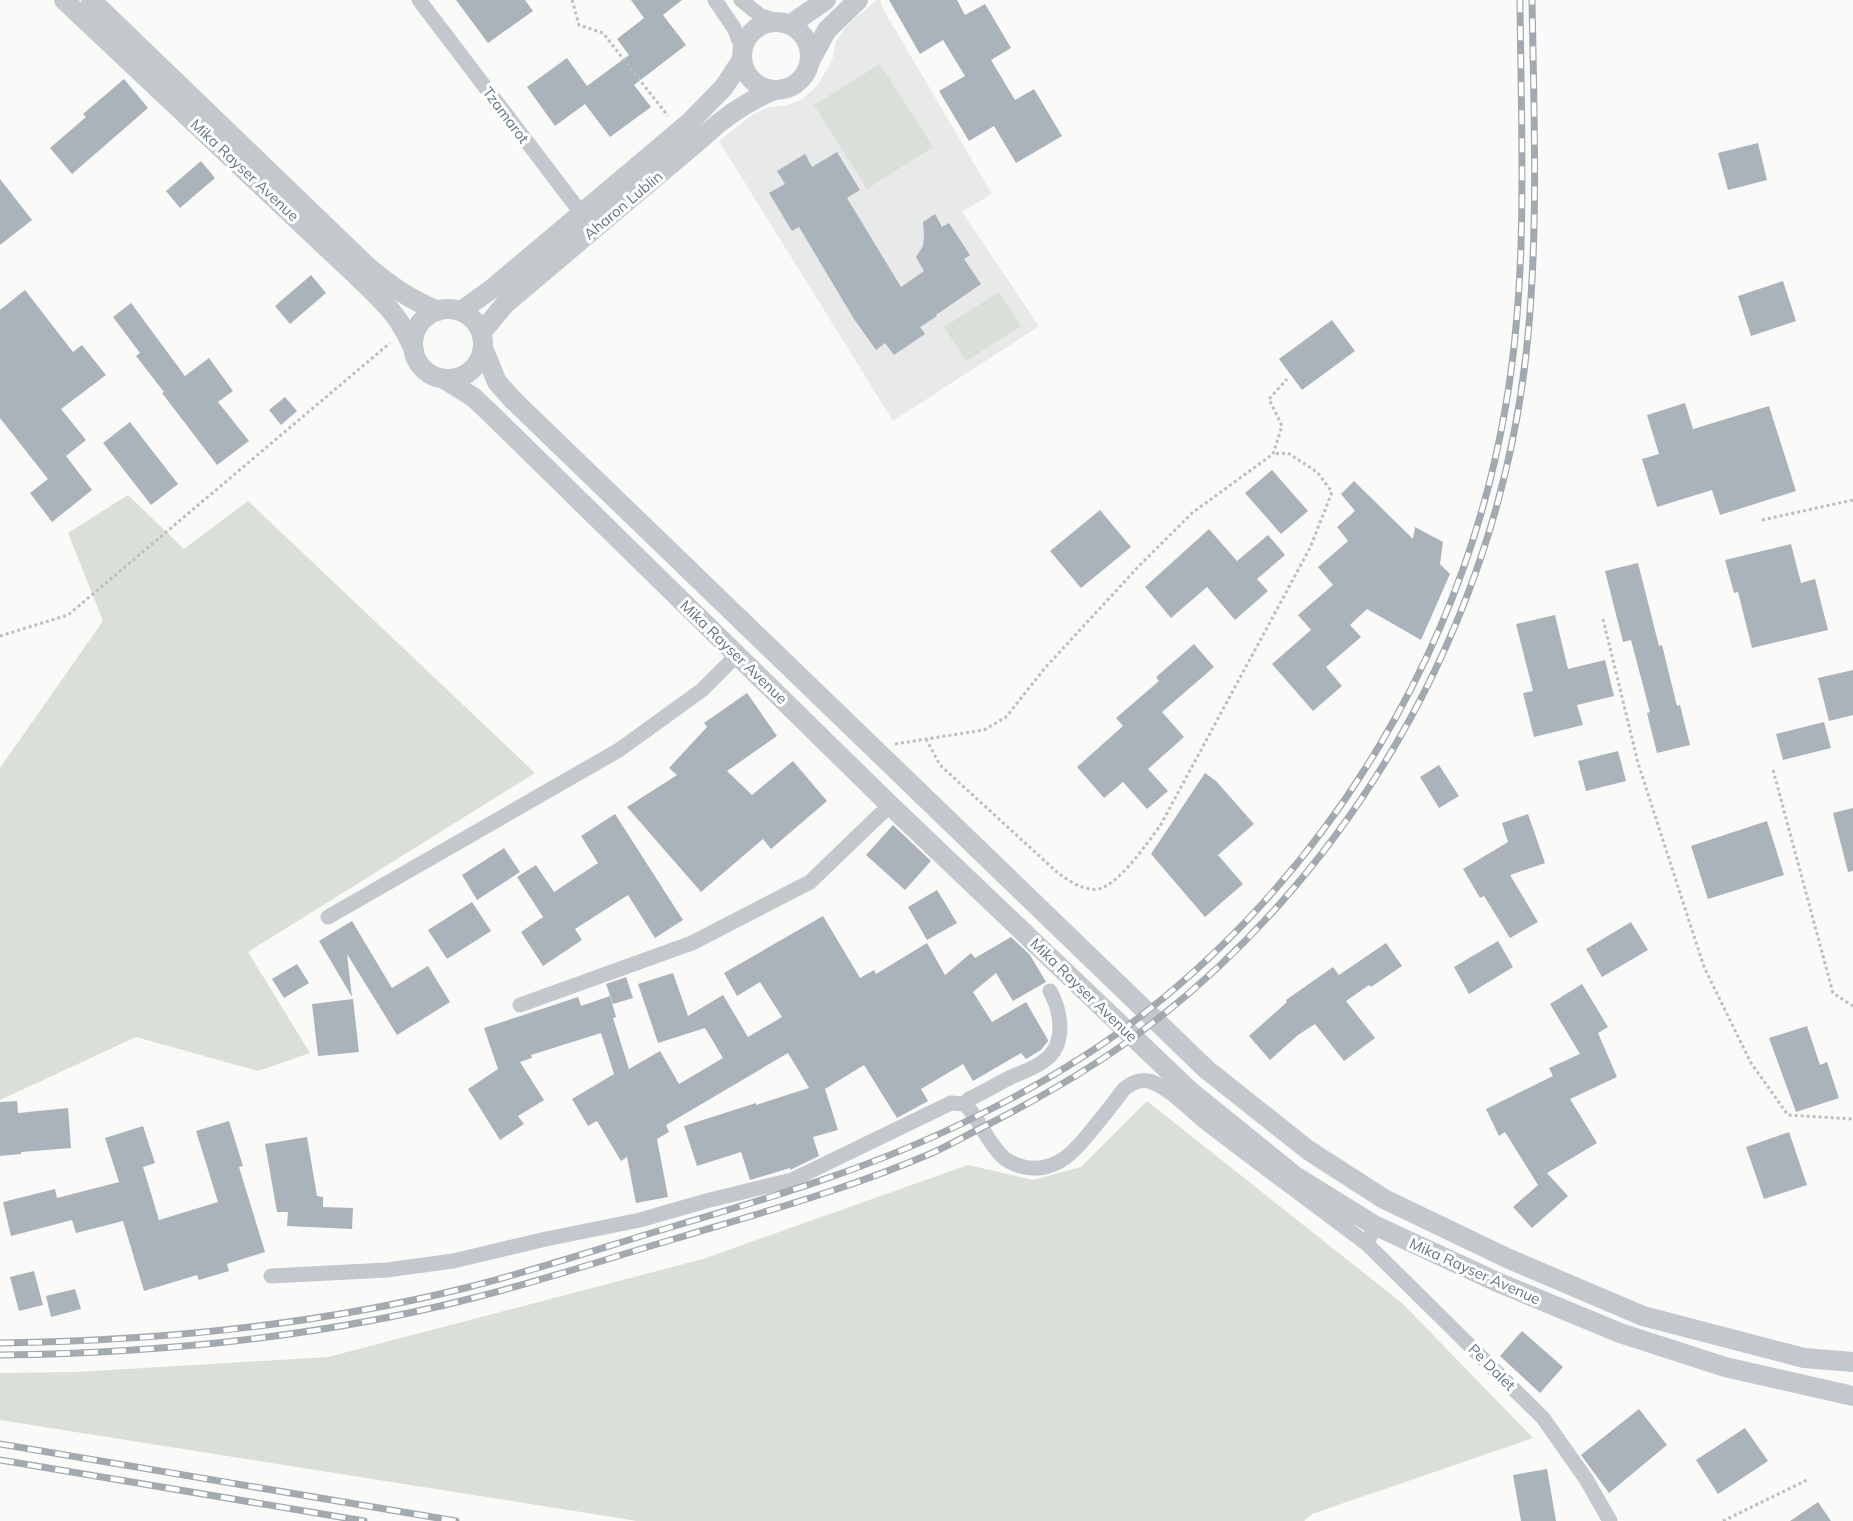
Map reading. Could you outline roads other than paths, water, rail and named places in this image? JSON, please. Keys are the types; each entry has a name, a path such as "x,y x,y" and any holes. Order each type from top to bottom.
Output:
{"street":[{"name":"Mika Rayser Avenue","path":"64,0 361,279 395,314 414,350"},
{"name":"Mika Rayser Avenue","path":"91,0 368,267 396,290 438,311"},
{"name":"Tzamarot","path":"419,0 594,229"},
{"path":"715,0 734,28 744,70 756,84 774,90 794,85 801,79 827,30 858,0"},
{"path":"741,0 760,16 784,23 800,31 810,50 810,61"},
{"path":"742,55 745,39 758,26 784,23 826,0"},
{"name":"Aharon Lublin","path":"461,312 493,288 680,131 724,87 736,72 742,55"},
{"name":"Aharon Lublin","path":"482,340 505,304 721,120 751,100 774,90"},
{"path":"449,309 461,312 477,324 482,340 481,359 466,375 455,379 433,376 417,360 414,350 416,330 422,321 438,311 449,309"},
{"name":"Mika Rayser Avenue","path":"482,340 497,382 513,400 1206,1069 1308,1150 1384,1199 1509,1259 1642,1316 1804,1358 1853,1362"},
{"name":"Mika Rayser Avenue","path":"444,379 488,411 890,805 1190,1091 1371,1235 1497,1282 1620,1333 1725,1367 1853,1396"},
{"path":"328,917 619,750 702,690 737,655"},
{"path":"520,1005 692,943 810,882 890,805"},
{"path":"271,1276 387,1270 453,1261 640,1220 792,1180 951,1103 966,1104 969,1099 1046,1060 1057,1046 1059,1037 1057,1003 1050,991"},
{"name":"Pe Dalet","path":"966,1104 994,1148 1005,1159 1034,1169 1064,1160 1077,1149 1124,1089 1132,1083 1141,1080 1163,1087 1213,1127 1371,1235 1543,1418 1586,1479 1610,1521"}],"railway":[{"path":"0,1343 176,1335 292,1322 408,1301 541,1267 786,1192 863,1165 940,1134 1021,1093 1085,1055 1126,1027 1214,953 1276,889 1331,818 1381,744 1423,665 1458,582 1486,497 1505,410 1518,308 1522,205 1520,0"},
{"path":"0,1355 118,1351 236,1341 411,1313 546,1278 804,1200 932,1153 1040,1097 1127,1042 1206,978 1278,906 1342,826 1398,740 1445,649 1482,554 1509,456 1526,355 1530,311 1535,178 1532,0"},
{"path":"0,1444 456,1521"},
{"path":"0,1460 364,1521"}]}
